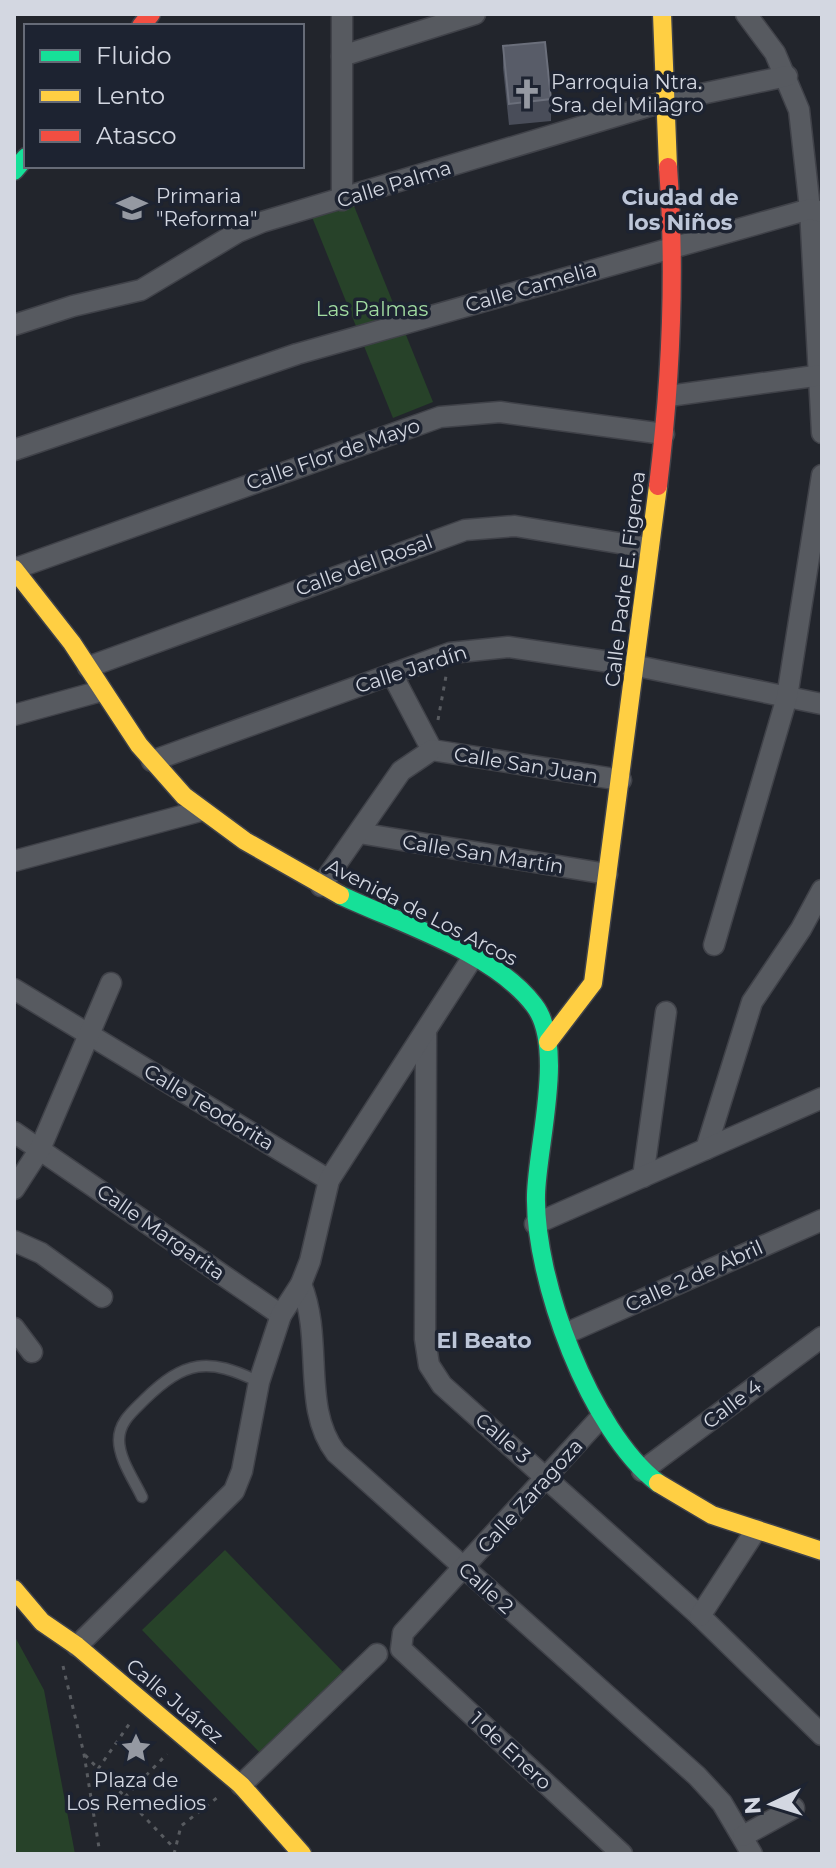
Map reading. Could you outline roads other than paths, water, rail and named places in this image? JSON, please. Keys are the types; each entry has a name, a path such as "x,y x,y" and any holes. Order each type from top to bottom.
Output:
{"main road":[{"name":"Calle Padre E. Figeroa","path":"548,1042 558,1025 587,997 593,983 637,666 669,396 674,245 663,102 662,14"},
{"name":"Avenida de Los Arcos","path":"14,569 88,667 101,691 152,761 200,811 321,886 471,960 523,990 538,1010 548,1042 535,1224 550,1292 602,1416 642,1471 676,1497 756,1530 822,1551"},
{"name":"Calle Juárez","path":"14,1589 42,1622 77,1646 239,1784 302,1854"}],"street":[{"path":"342,14 342,200"},
{"path":"342,56 475,14"},
{"path":"746,14 787,76 799,110 816,211 822,433"},
{"name":"Calle Palma","path":"14,325 73,306 141,290 238,232 663,102 787,76"},
{"name":"Calle Camelia","path":"14,450 297,354 674,245 816,211"},
{"path":"669,396 821,375"},
{"name":"Calle Flor de Mayo","path":"14,569 440,417 500,412 664,434"},
{"path":"714,945 787,697 822,475"},
{"name":"Calle del Rosal","path":"88,667 465,530 515,526 649,548"},
{"name":"Calle Jardín","path":"152,761 450,653 508,647 637,666 822,704"},
{"path":"321,886 401,771 432,750 392,674"},
{"path":"14,715 101,691"},
{"name":"Calle San Juan","path":"432,750 621,780"},
{"path":"14,861 200,811"},
{"name":"Calle San Martín","path":"359,833 607,874"},
{"path":"706,1149 752,1002 801,929 822,890"},
{"path":"77,1646 234,1491 242,1471 259,1382 281,1315 301,1284 321,1223 329,1180 471,960"},
{"path":"14,1189 40,1149 111,983"},
{"name":"Calle Teodorita","path":"14,989 329,1180"},
{"path":"643,1177 666,1012"},
{"name":"Calle 3","path":"426,1033 425,1339 429,1365 442,1385 700,1616 822,1735"},
{"path":"535,1224 822,1098"},
{"name":"Calle Margarita","path":"14,1132 281,1315"},
{"name":"Calle 2 de Abril","path":"567,1333 822,1220"},
{"path":"14,1241 41,1253 102,1297"},
{"name":"Calle 2","path":"301,1284 311,1308 314,1331 317,1413 323,1435 336,1453 697,1776 722,1803 747,1845"},
{"path":"14,1328 32,1352"},
{"name":"Calle 4","path":"642,1471 822,1337"},
{"name":"Calle Zaragoza","path":"401,1649 403,1633 602,1416"},
{"path":"700,1616 756,1530"},
{"name":"1 de Enero","path":"401,1649 622,1854"},
{"path":"239,1784 377,1654"},
{"path":"747,1845 794,1808"}],"lane":[{"path":"142,1497 119,1441 122,1426 130,1413 170,1375 199,1365 227,1367 259,1382"}],"place":[{"name":"Parroquia Ntra. Sra. del Milagro","path":"527,94"},
{"name":"Primaria \"Reforma\"","path":"132,208"},
{"name":"Plaza de Los Remedios","path":"136,1748"}],"district":[{"name":"Ciudad de los Niños","path":"680,210"},
{"name":"El Beato","path":"484,1340"}],"park label":[{"name":"Las Palmas","path":"372,309"}]}
